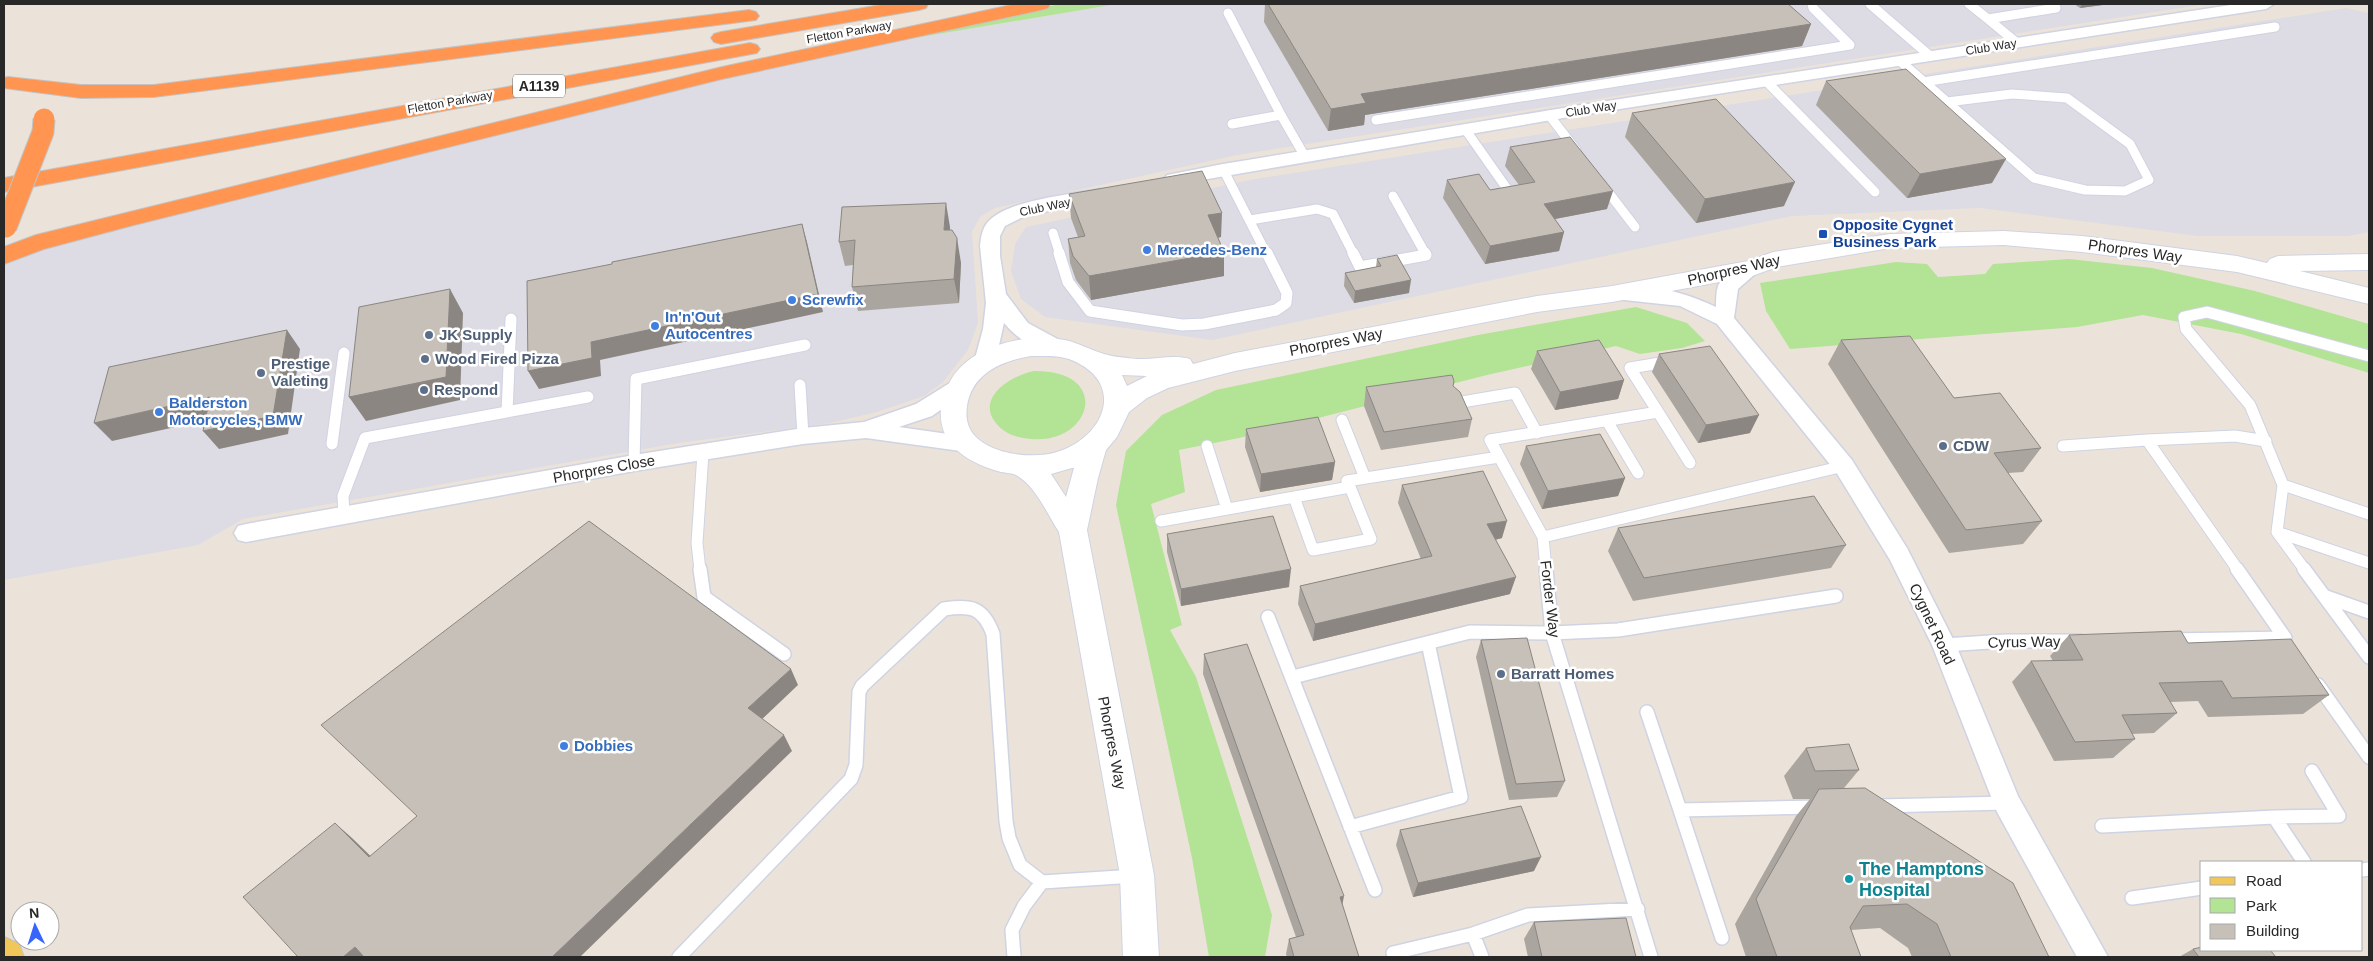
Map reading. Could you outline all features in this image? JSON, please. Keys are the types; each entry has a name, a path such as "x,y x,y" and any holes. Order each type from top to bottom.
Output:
{"highway":[{"path":"6,82 82,93 154,90 850,4"},
{"name":"Fletton Parkway","path":"4,166 919,4"},
{"name":"Fletton Parkway","path":"4,185 646,66 1016,4"},
{"path":"4,256 36,243 722,72 1041,4"},
{"path":"5,228 42,132 44,119 40,106 28,92 6,82"}],"street":[{"name":"Club Way","path":"1156,183 1223,168 1549,115 2266,4"},
{"name":"Club Way","path":"984,362 992,335 996,296 988,236 996,223 1013,214 1118,191"},
{"name":"Phorpres Way","path":"1118,406 1138,391 1161,381 1235,362 1537,304 1612,294 1890,241 2004,238 2082,244 2237,264 2369,296"},
{"name":"Phorpres Way","path":"2237,264 2369,262"},
{"path":"1537,304 1578,291 1729,263 1763,264"},
{"path":"1724,319 1728,286 1763,264"},
{"name":"Cygnet Road","path":"1612,294 1657,295 1685,300 1724,319 1844,466 1899,555 1944,645 2007,803 2094,957"},
{"name":"Club Way","path":"996,296 1012,320 1026,334 1056,347"},
{"path":"1056,347 1077,352 1096,362 1109,374 1117,390 1118,406 1115,420 1106,434 1094,446 1073,458 1049,465 1023,466 1002,463 982,456 968,444 955,426 953,406 960,386 970,373 984,362 1006,352 1023,348 1056,347"},
{"name":"Phorpres Way","path":"1096,362 1138,368 1235,362"},
{"name":"Phorpres Close","path":"246,533 634,463 803,436 865,430 924,410 960,386"},
{"name":"Phorpres Close","path":"865,430 968,444"},
{"name":"Phorpres Way","path":"1094,446 1084,478 1073,530 1137,875 1141,957"},
{"name":"Phorpres Way","path":"1023,466 1040,480 1073,530"}],"lane":[{"path":"1376,120 1850,45 1813,8 1812,4"},
{"path":"1870,4 1930,56"},
{"path":"1969,4 2017,43"},
{"path":"1988,19 2056,8 2050,4"},
{"path":"1228,13 1304,155"},
{"path":"1923,82 2275,27"},
{"path":"1900,61 1923,82 1946,102 2034,178 2085,190 2125,191 2149,180 2130,144 2066,98 2012,94 1946,102"},
{"path":"1767,82 1874,192"},
{"path":"1232,124 1281,115"},
{"path":"1549,115 1584,160"},
{"path":"1465,129 1510,194"},
{"path":"1053,233 1068,282 1090,311 1182,324 1204,324 1276,310 1286,303 1287,293 1223,168"},
{"path":"1595,175 1635,227"},
{"path":"1250,220 1316,209 1333,214 1360,267 1426,255 1393,196"},
{"path":"2369,356 2206,312 2184,318 2186,329 2250,405 2266,441 2283,485 2277,532 2369,657"},
{"path":"507,412 511,319"},
{"path":"634,463 636,379 805,345"},
{"path":"332,444 344,353"},
{"path":"1660,363 1630,368 1690,463"},
{"path":"800,385 803,436"},
{"path":"1456,403 1515,393 1537,433"},
{"path":"344,515 343,496 365,438 588,397"},
{"path":"1658,412 1490,440 1543,537 1844,466"},
{"path":"1342,420 1365,478"},
{"path":"1607,421 1638,473"},
{"path":"2063,446 2235,436 2266,441"},
{"path":"2147,440 2288,642 2155,640"},
{"path":"1207,446 1227,509"},
{"path":"703,453 697,543 704,597 784,654"},
{"path":"1294,497 1313,550 1371,539 1348,481 1499,457"},
{"path":"2283,485 2369,514"},
{"path":"1161,520 1350,487"},
{"path":"2277,532 2369,563"},
{"name":"Forder Way","path":"1543,537 1552,633 1638,909 1651,957"},
{"path":"1293,677 1470,632 1552,633 1618,630 1836,596"},
{"path":"2324,596 2369,612"},
{"path":"679,957 851,779 856,765 859,692 862,686 944,609 963,606 980,611 989,619 993,634 1009,838 1020,865 1042,882 1137,875"},
{"path":"1268,617 1375,890"},
{"name":"Cyrus Way","path":"1944,645 2006,641 2095,640"},
{"path":"1350,827 1461,797 1428,643"},
{"path":"2313,678 2369,757"},
{"path":"1647,712 1722,938"},
{"path":"2102,826 2274,817 2339,816 2312,771"},
{"path":"1868,806 2007,803"},
{"path":"1680,810 1830,806"},
{"path":"2274,817 2303,861"},
{"path":"1014,957 1012,930 1024,906 1042,882"},
{"path":"2132,898 2200,888"},
{"path":"1394,957 1393,954 1473,934 1528,915 1638,909"},
{"path":"1473,934 1482,957"}],"shaded area":[{"path":"1117,4 2206,4 1237,155 995,208 980,217 972,232 978,323 968,350 943,382 924,396 877,412 830,423 678,443 243,519 198,545 4,580 4,264 73,240 843,50"},
{"path":"2346,8 2369,13 2369,232 2348,236 2198,236 1980,208 1792,216 1212,340 1045,317 1021,299 1011,271 1015,244 1026,227 1255,179"}],"green space":[{"path":"1060,4 1117,4 843,50"},
{"path":"2069,259 2152,268 2255,291 2369,324 2369,373 2241,334 2143,315 2077,327 1790,349 1766,311 1760,283 1896,262 1927,264 1938,277 1985,274 1993,264"},
{"path":"1636,307 1687,323 1705,341 1682,348 1640,354 1616,346 1487,375 1239,438 1179,450 1185,492 1151,504 1182,625 1170,630 1196,677 1272,915 1265,957 1209,957 1192,858 1116,505 1126,451 1162,415 1216,390 1478,335"},
{"path":"1034,371 1059,374 1075,382 1084,394 1085,407 1080,420 1068,431 1052,438 1031,439 1009,434 994,420 990,410 991,401 1003,385 1023,374"}],"building":[{"path":"1268,4 1788,4 1811,24 1361,94 1366,103 1331,109"},
{"path":"1906,69 2006,159 1920,174 1826,81"},
{"path":"1716,99 1795,182 1705,199 1632,113"},
{"path":"1570,137 1613,191 1544,204 1564,232 1490,246 1447,180 1479,174 1490,190 1535,182 1510,147"},
{"name":"Mercedes-Benz","path":"1202,171 1222,213 1208,215 1224,252 1089,276 1073,256 1068,239 1085,236 1069,194"},
{"path":"946,203 944,230 952,230 957,238 954,279 852,287 855,240 839,242 842,207"},
{"path":"802,224 818,294 591,342 592,358 528,371 527,281"},
{"path":"1397,255 1411,280 1355,291 1345,273 1381,266 1377,259"},
{"path":"450,289 446,377 349,397 359,307"},
{"path":"287,330 273,416 203,431 210,397 94,423 109,367"},
{"path":"1910,336 1954,398 2000,393 2041,448 1994,453 2042,521 1966,530 1841,340"},
{"path":"1599,340 1624,380 1560,392 1537,351"},
{"path":"1710,346 1759,415 1706,425 1659,354"},
{"path":"1452,375 1453,386 1460,392 1472,419 1384,432 1366,387"},
{"path":"1318,417 1335,462 1261,474 1246,429"},
{"path":"1600,434 1625,478 1548,491 1526,446"},
{"path":"1483,471 1507,521 1487,524 1516,577 1315,624 1300,586 1432,556 1402,485"},
{"path":"1814,496 1846,545 1644,578 1618,528"},
{"path":"1273,516 1291,569 1181,589 1167,534"},
{"name":"Dobbies","path":"589,521 791,669 748,708 784,735 552,957 364,957 355,947 343,957 298,957 243,897 335,823 369,857 417,816 321,725"},
{"path":"2181,631 2188,643 2291,639 2329,695 2232,698 2222,681 2159,683 2177,713 2122,715 2135,739 2075,742 2031,661 2083,660 2069,635"},
{"path":"1527,638 1565,781 1516,784 1481,640"},
{"path":"1247,644 1344,896 1340,897 1359,957 1294,957 1289,939 1304,935 1204,654"},
{"path":"1849,744 1859,770 1815,771 1806,748"},
{"name":"The Hamptons Hospital","path":"1865,788 2013,883 2049,957 1951,957 1937,924 1907,904 1863,906 1850,927 1861,957 1777,957 1756,899 1819,789"},
{"path":"1521,806 1541,857 1418,883 1400,830"},
{"path":"1626,918 1636,957 1542,957 1534,922"},
{"path":"2200,947 2200,951 2271,951 2276,957 2199,957 2193,949"}],"place":[{"name":"Opposite Cygnet Business Park","path":"1823,234"},
{"name":"Mercedes-Benz","path":"1147,250"},
{"name":"Screwfix","path":"792,300"},
{"name":"In'n'Out Autocentres","path":"655,326"},
{"name":"JK Supply","path":"429,335"},
{"name":"Wood Fired Pizza","path":"425,359"},
{"name":"Prestige Valeting","path":"261,373"},
{"name":"Respond","path":"424,390"},
{"name":"Balderston Motorcycles, BMW","path":"159,412"},
{"name":"CDW","path":"1943,446"},
{"name":"Barratt Homes","path":"1501,674"},
{"name":"Dobbies","path":"564,746"},
{"name":"The Hamptons Hospital","path":"1849,879"}]}
